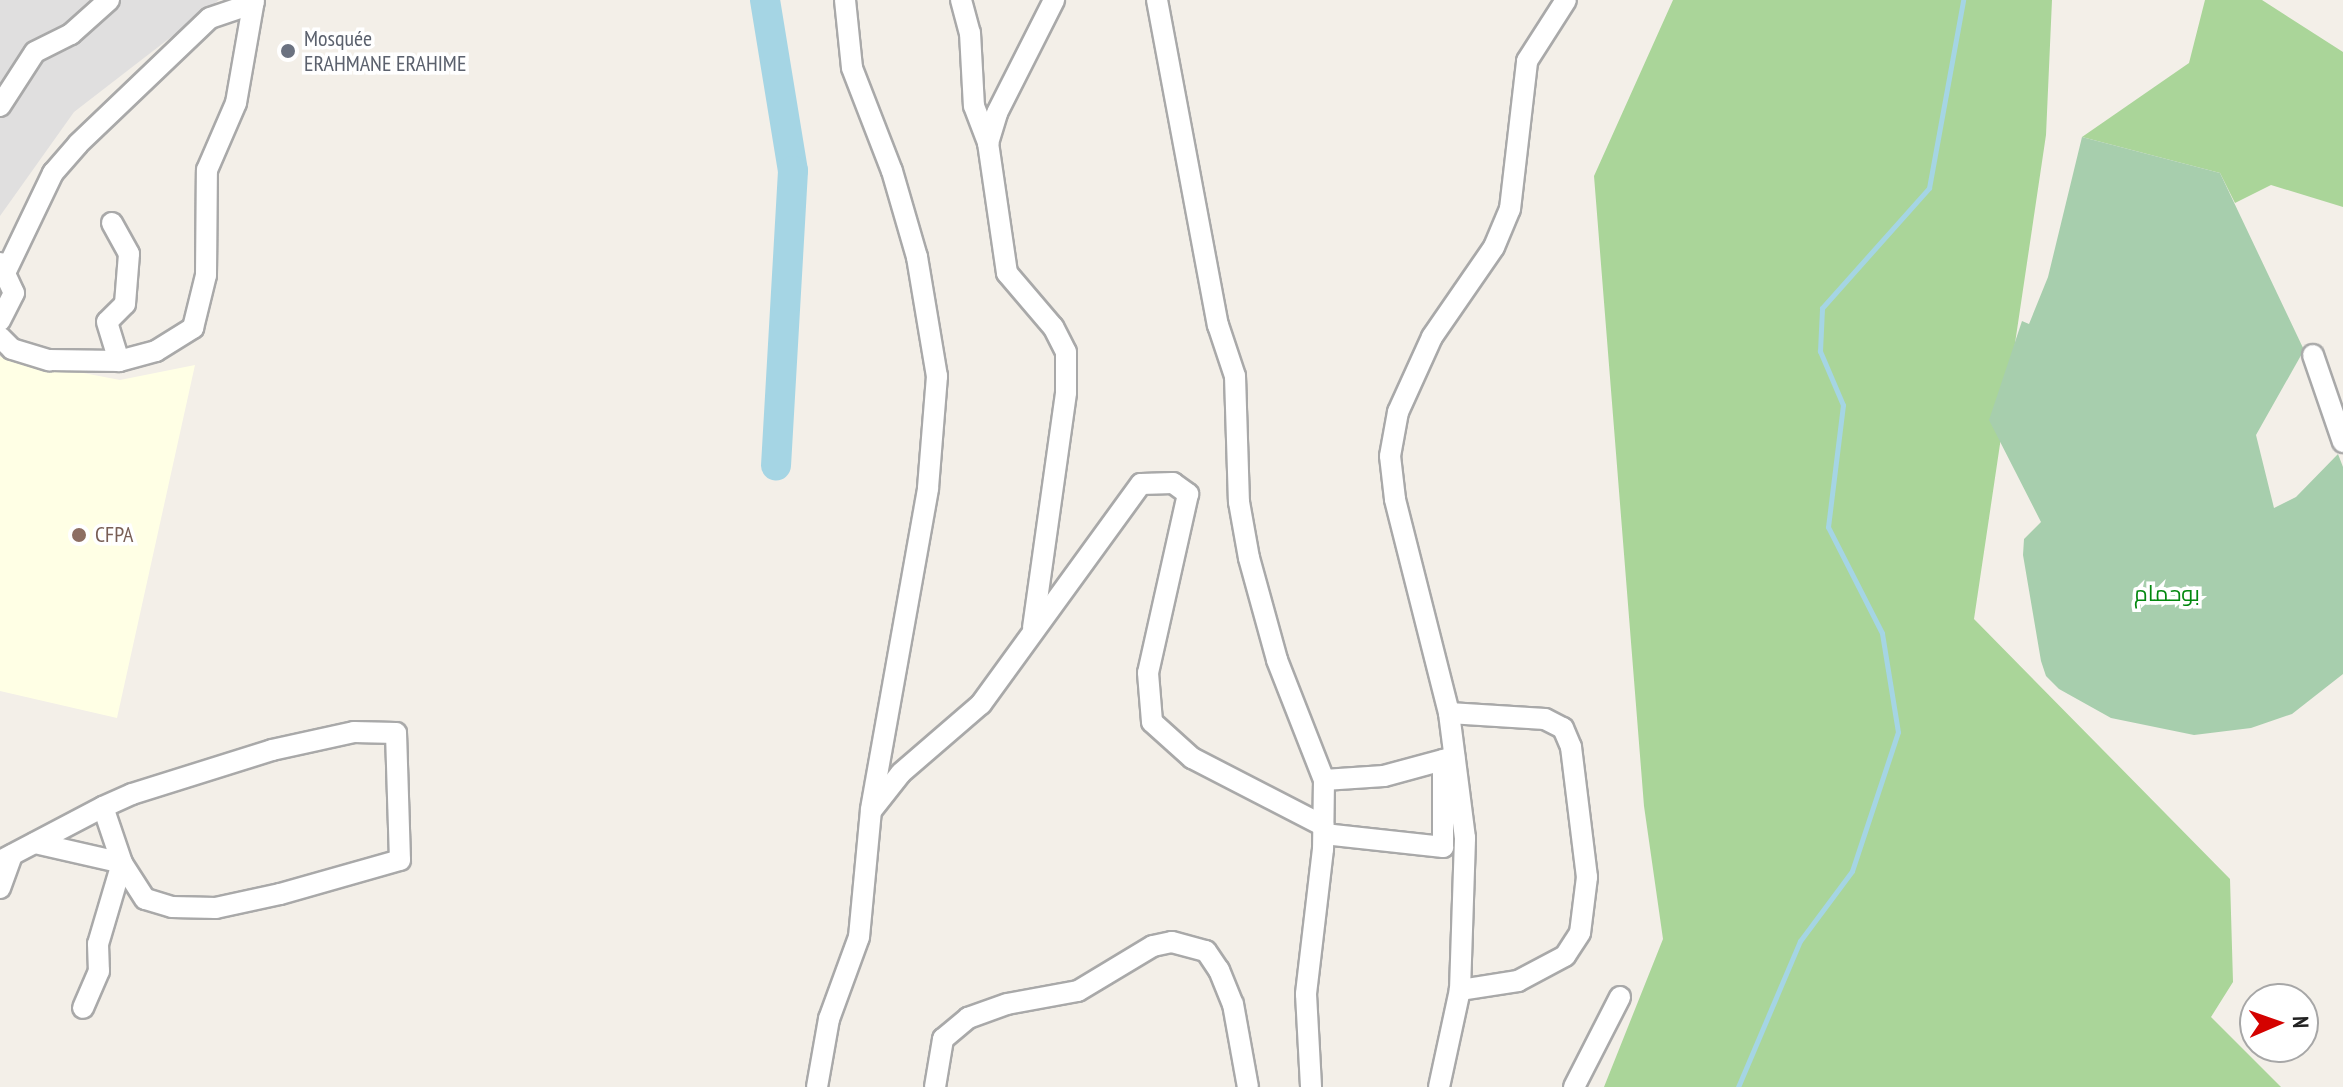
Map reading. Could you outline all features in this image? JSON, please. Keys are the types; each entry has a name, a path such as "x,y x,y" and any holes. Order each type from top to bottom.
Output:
{"street":[{"path":"0,106 35,52 71,34 109,0"},
{"path":"817,1087 829,1019 859,937 871,811 928,489 937,376 917,257 892,171 852,68 845,0"},
{"path":"961,0 970,33 974,106 988,143 1007,273 1053,327 1066,352 1066,392 1033,631"},
{"path":"988,143 997,113 1054,0"},
{"path":"1157,0 1218,325 1235,376 1239,502 1249,558 1277,660 1324,780 1324,830 1306,994 1311,1087"},
{"path":"1443,847 1450,758 1449,713 1395,499 1390,456 1398,412 1432,337 1494,247 1510,209 1527,61 1566,0"},
{"path":"0,321 14,293 3,267 53,173 78,144 210,18 254,2"},
{"path":"0,337 12,349 49,360 119,361 156,351 193,328 206,275 207,170 236,103 254,2"},
{"path":"112,223 129,254 125,304 107,322 119,361"},
{"path":"2313,355 2343,442"},
{"path":"871,811 901,773 981,704 1141,484 1173,483 1188,494 1148,673 1152,722 1192,758 1324,830 1465,850"},
{"path":"1449,713 1545,719 1563,728 1571,747 1587,877 1580,933 1565,956 1518,981 1460,990"},
{"path":"0,888 6,858 103,807 272,750 354,732 396,733 400,860 216,908 172,907 145,899 122,863 103,807"},
{"path":"1324,780 1384,776 1450,758"},
{"path":"1439,1087 1460,990 1465,850 1450,758"},
{"path":"35,843 122,863"},
{"path":"83,1008 99,971 98,944 122,863"},
{"path":"935,1087 943,1039 968,1018 1007,1004 1078,991 1153,946 1172,942 1206,951 1219,970 1233,1004 1248,1087"},
{"path":"1574,1087 1620,997"}],"shaded area":[{"path":"0,0 219,0 74,112 0,216"},
{"name":"CFPA","path":"0,357 120,380 195,365 117,718 0,691"}],"green space":[{"path":"1673,0 2052,0 2046,135 1974,619 2230,879 2233,982 2211,1017 2239,1045 2239,1063 2257,1063 2281,1087 1604,1087 1663,939 1644,806 1594,176"},
{"path":"2205,0 2262,0 2343,52 2343,207 2271,185 2235,203 2220,173 2082,137 2189,63"},
{"name":"بوحمام","path":"2082,137 2220,173 2304,350 2256,435 2274,508 2296,497 2338,454 2343,467 2343,674 2292,714 2251,728 2194,735 2111,718 2059,689 2046,676 2041,661 2023,555 2024,539 2041,522 1989,420 2022,321 2029,324 2048,277"}],"waterway":[{"path":"765,0 793,171 776,466"},
{"path":"1738,1087 1800,941 1852,871 1898,732 1882,633 1828,527 1843,405 1820,351 1822,308 1929,188 1963,0"}],"place":[{"name":"Mosquée ERAHMANE ERAHIME","path":"288,51"},
{"name":"CFPA","path":"79,535"}]}
